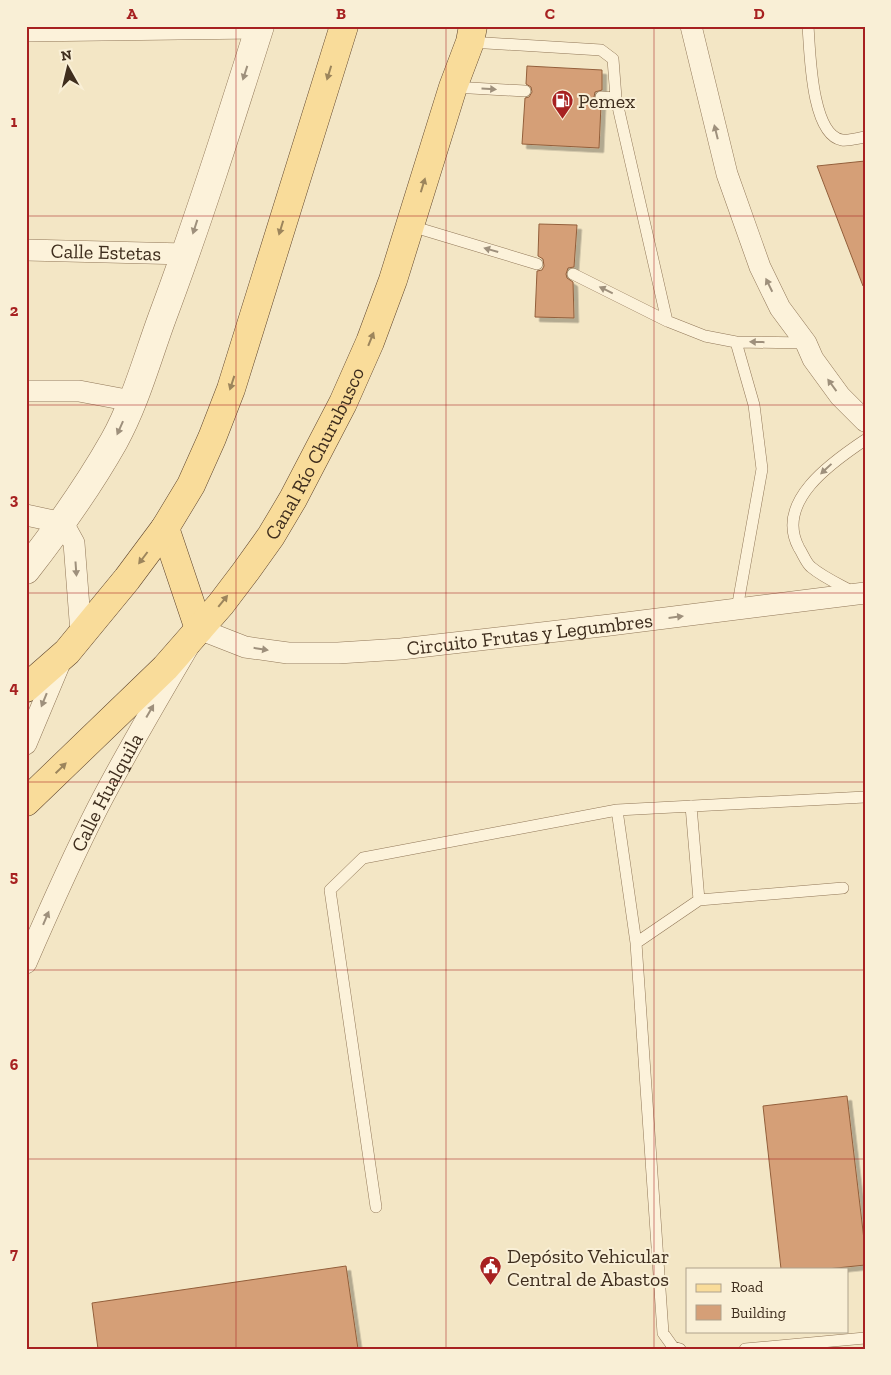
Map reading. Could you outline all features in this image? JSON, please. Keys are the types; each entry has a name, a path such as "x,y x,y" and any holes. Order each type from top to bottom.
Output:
{"main road":[{"path":"26,688 63,656 127,579 166,528 190,485 212,438 231,389 344,26"},
{"name":"Canal Río Churubusco","path":"26,802 165,668 221,604 271,536 313,462 370,342 411,226 453,87 472,34"},
{"path":"166,528 199,629"}],"street":[{"path":"691,26 727,174 760,266 780,308 806,343 813,359 840,396 865,421"},
{"path":"26,31 260,27 186,254 132,401 114,440 63,523 26,570"},
{"name":"Calle Estetas","path":"26,250 186,254"},
{"path":"26,390 79,391 132,401"},
{"path":"26,515 63,523 74,543 81,634"},
{"name":"Circuito Frutas y Legumbres","path":"199,629 245,647 288,653 338,653 401,649 860,593"},
{"name":"Calle Hualquila","path":"26,963 55,896 98,808 144,721 199,629"},
{"path":"26,744 63,656"}],"lane":[{"path":"808,26 812,78 821,120 830,134 842,140 865,137"},
{"path":"472,34 601,50 613,59 616,98 667,321"},
{"path":"453,87 525,91"},
{"path":"601,97 616,98"},
{"path":"411,226 537,264"},
{"path":"573,274 667,321 705,336 736,342 806,343"},
{"path":"736,342 754,405 762,469 737,609"},
{"path":"860,593 810,567 793,537 795,512 809,485 837,459 865,440"},
{"path":"376,1207 330,890 363,858 617,810 865,797"},
{"path":"692,806 699,900"},
{"path":"617,810 636,943 663,1333 673,1348 680,1349"},
{"path":"636,943 699,900 843,888"},
{"path":"745,1349 865,1338"}],"building":[{"name":"Pemex","path":"527,66 602,70 602,90 595,92 594,97 596,103 601,105 599,148 522,144 525,98 529,97 532,92 531,87 526,84"},
{"path":"865,161 865,285 863,286 817,166"},
{"path":"539,224 577,225 574,267 568,268 566,274 567,278 573,282 574,318 535,317 537,271 542,270 544,266 543,259 538,256"},
{"path":"847,1096 865,1248 865,1265 836,1268 781,1268 763,1106"},
{"path":"346,1266 358,1349 98,1349 92,1303"}],"place":[{"name":"Pemex","path":"562,120"},
{"name":"Depósito Vehicular Central de Abastos","path":"491,1286"}]}
